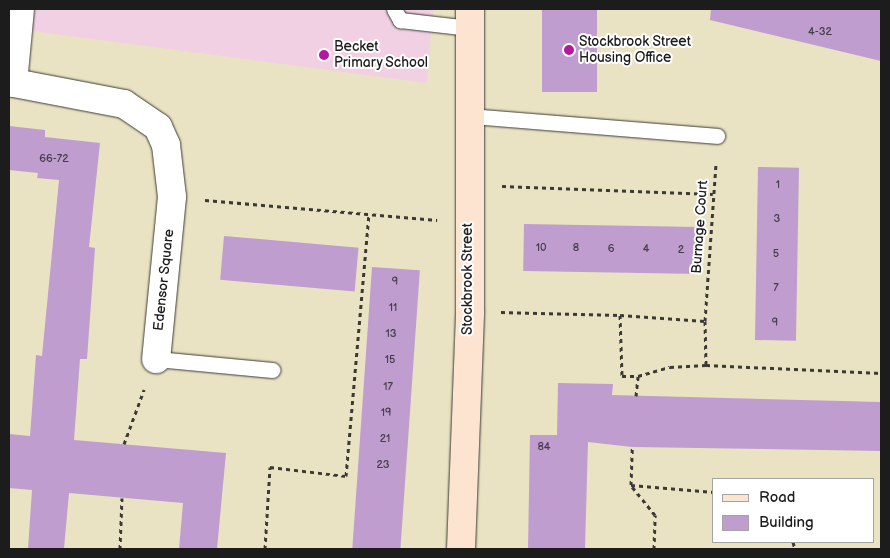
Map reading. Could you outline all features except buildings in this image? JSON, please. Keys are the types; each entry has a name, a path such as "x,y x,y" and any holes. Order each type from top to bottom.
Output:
{"street":[{"path":"11,82 20,9"},
{"name":"Stockbrook Street","path":"461,549 470,311 468,223 470,18"},
{"name":"Edensor Square","path":"11,82 124,104 158,127 166,145 172,197 156,358"}],"lane":[{"path":"394,9 400,20 470,18"},
{"path":"470,116 717,136"},
{"path":"156,358 272,370"}],"path":[{"name":"Burnage Court","path":"706,365 705,321 717,136"},
{"path":"469,185 714,194"},
{"path":"172,197 468,223"},
{"path":"265,549 270,467 346,476 369,215"},
{"path":"470,311 705,321"},
{"path":"620,316 622,376 638,376 670,367 706,365 881,373"},
{"path":"124,444 156,358"},
{"path":"636,396 638,376"},
{"path":"632,447 630,485 655,515 654,549"},
{"path":"630,485 712,492"},
{"path":"120,549 122,498"}],"shaded area":[{"name":"Becket Primary School","path":"9,9 433,9 427,83 9,28"}],"place":[{"name":"Stockbrook Street Housing Office","path":"569,50"},
{"name":"Becket Primary School","path":"324,55"}]}
